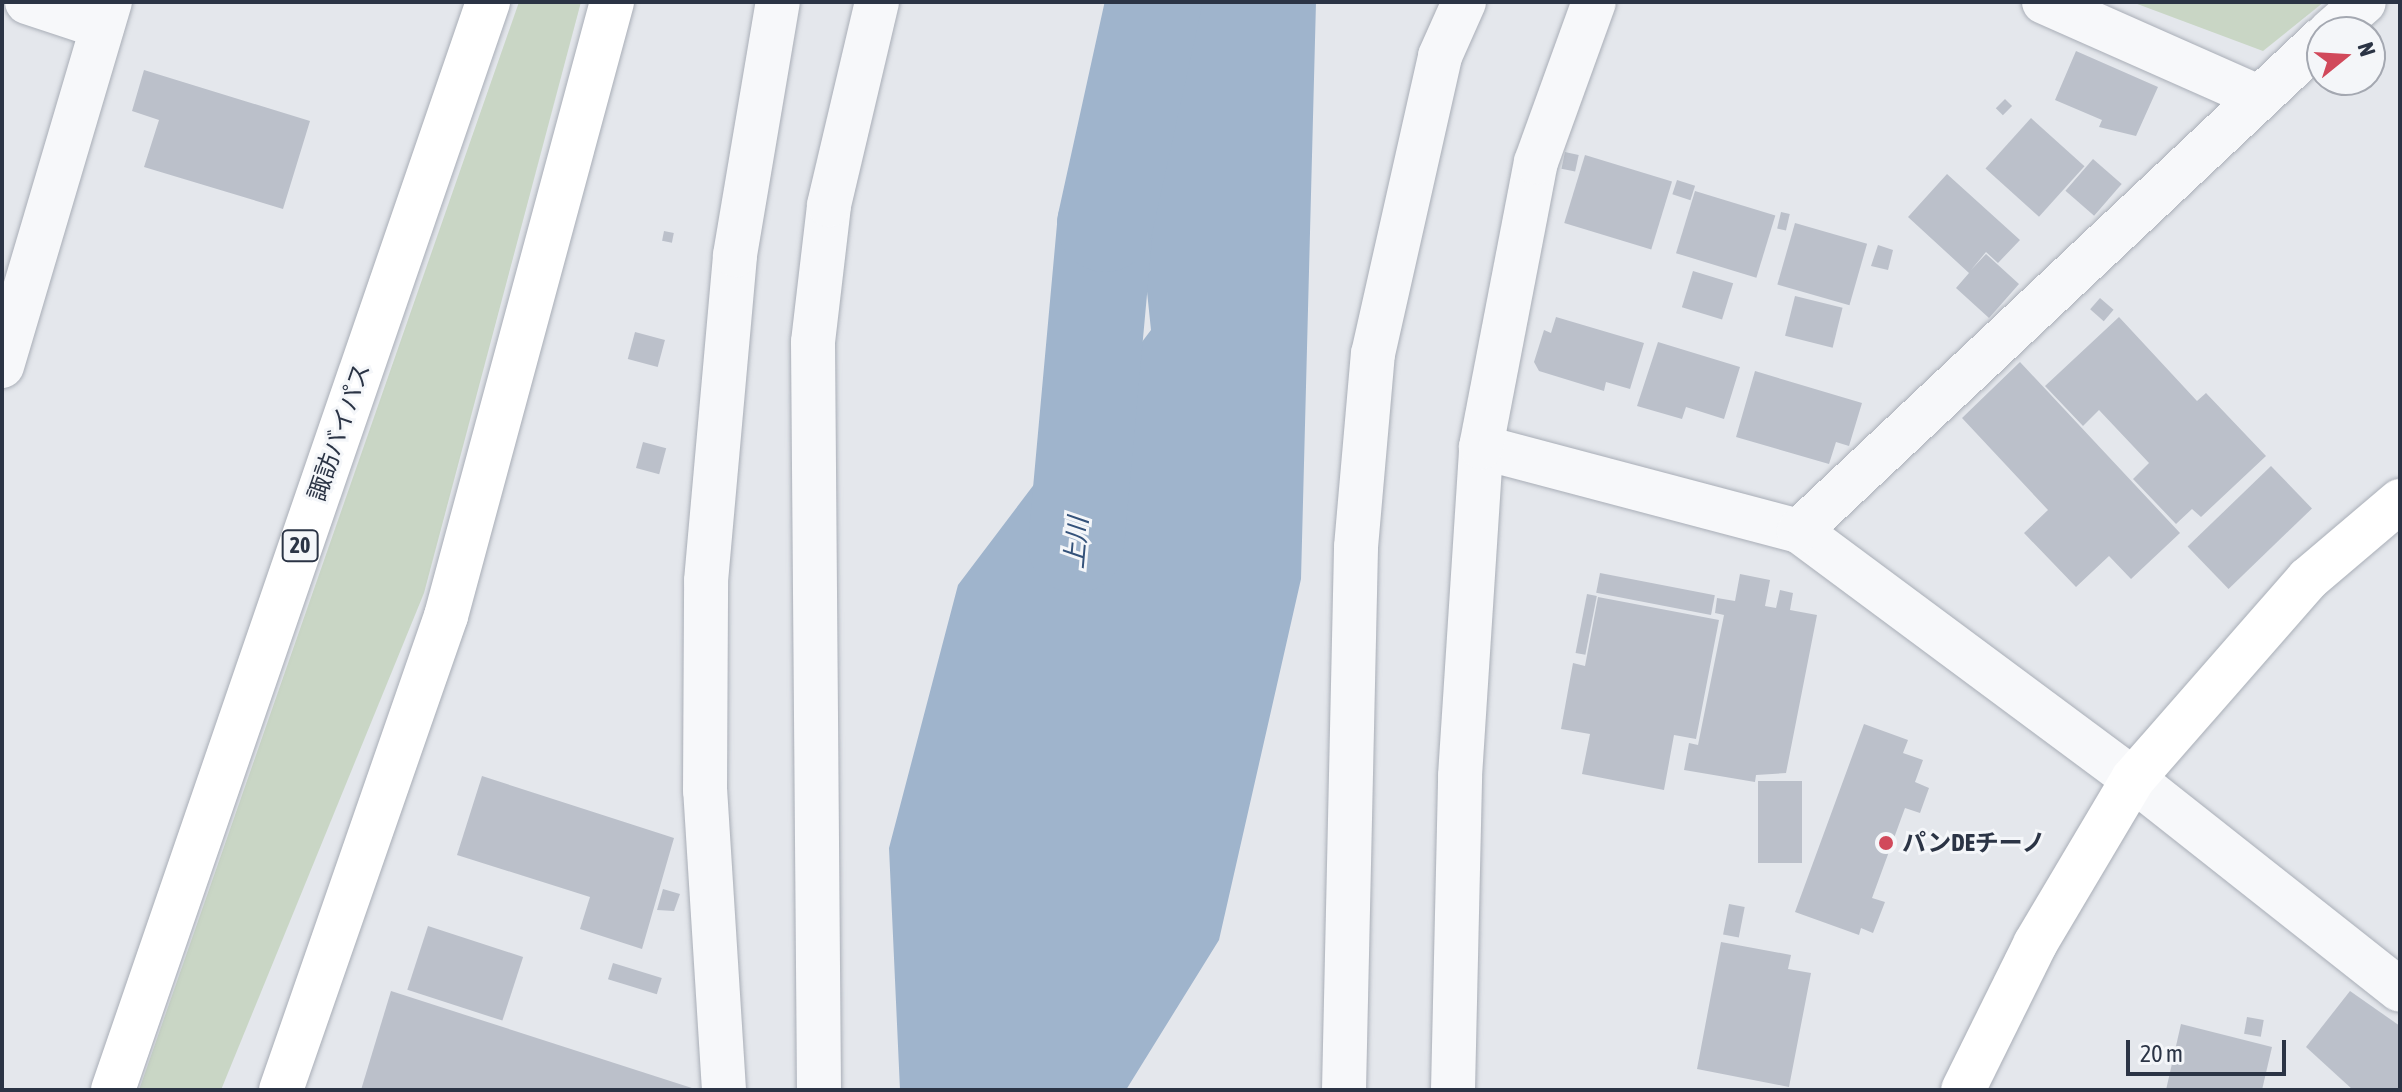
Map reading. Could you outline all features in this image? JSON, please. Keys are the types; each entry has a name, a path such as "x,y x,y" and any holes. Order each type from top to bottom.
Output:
{"main road":[{"name":"諏訪バイパス","path":"113,1090 488,2"},
{"path":"281,1090 446,616 612,2"},
{"path":"1963,1090 2035,944 2133,779 2308,579 2400,501"}],"street":[{"path":"2,366 106,14 27,2"},
{"path":"724,1090 705,791 706,581 735,255 778,2"},
{"path":"819,1090 813,342 829,205 877,2"},
{"path":"1344,1090 1356,547 1373,354 1440,56 1464,2"},
{"path":"1453,1090 1460,776 1481,447 1536,162 1594,2"},
{"path":"2044,2 2256,96"},
{"path":"2348,16 2364,2"},
{"path":"1799,531 2256,96 2306,53"},
{"path":"1481,447 1799,531 2133,779 2400,990"}],"green space":[{"path":"519,2 581,2 424,593 221,1090 139,1090"},
{"path":"2132,2 2324,2 2263,51"}],"water":[{"path":"1117,2 1316,2 1301,579 1219,940 1126,1090 900,1090 889,848 958,585 1151,330"}],"building":[{"path":"2076,51 2158,87 2136,136 2099,127 2102,120 2055,100"},
{"path":"144,70 310,121 283,209 144,167 159,120 132,111"},
{"path":"2005,99 2012,106 2003,115 1996,108"},
{"path":"2031,118 2085,166 2039,217 1985,169"},
{"path":"1565,152 1579,155 1575,172 1561,169"},
{"path":"1585,155 1672,182 1651,250 1564,223"},
{"path":"2093,159 2122,184 2094,216 2065,191"},
{"path":"1947,174 2020,240 1998,263 1986,252 1971,270 1986,254 2019,284 1989,318 1956,288 1969,273 1908,217"},
{"path":"1677,180 1695,186 1690,200 1672,194"},
{"path":"1695,191 1775,216 1756,278 1676,253"},
{"path":"1781,212 1790,214 1786,231 1777,229"},
{"path":"1795,223 1867,244 1849,305 1777,285"},
{"path":"664,231 674,233 672,243 662,241"},
{"path":"1878,245 1893,250 1888,270 1871,266"},
{"path":"1693,271 1733,283 1722,320 1682,307"},
{"path":"1795,296 1843,308 1833,348 1785,336"},
{"path":"2100,298 2114,310 2104,321 2090,309"},
{"path":"1556,317 1644,343 1630,389 1606,382 1604,391 1539,371 1534,362 1544,330 1551,333"},
{"path":"2119,317 2197,401 2206,393 2266,456 2201,517 2192,509 2176,524 2133,479 2149,463 2099,410 2083,426 2045,386"},
{"path":"635,332 665,340 658,367 628,359"},
{"path":"1658,342 1740,367 1724,419 1686,407 1682,419 1637,406"},
{"path":"2020,362 2180,533 2131,579 2109,556 2076,587 2024,533 2048,510 1962,418"},
{"path":"1755,371 1862,403 1849,446 1836,442 1829,464 1736,437"},
{"path":"643,442 666,448 659,474 636,468"},
{"path":"2271,466 2312,508 2229,589 2188,547"},
{"path":"1600,573 1715,595 1711,615 1596,593"},
{"path":"1740,574 1770,580 1765,606 1776,608 1780,590 1793,593 1790,610 1817,615 1786,773 1756,775 1755,782 1684,770 1689,743 1698,745 1724,615 1715,613 1717,598 1735,601"},
{"path":"1587,594 1597,596 1585,655 1576,653"},
{"path":"1598,597 1719,620 1696,739 1674,735 1664,790 1582,774 1590,734 1561,729 1573,663 1585,666"},
{"path":"1864,724 1908,740 1903,753 1923,760 1915,782 1929,788 1920,813 1905,808 1872,898 1885,902 1873,933 1861,928 1859,935 1795,912"},
{"path":"482,776 674,838 642,949 580,929 590,897 457,855"},
{"path":"1758,781 1802,781 1802,863 1758,863"},
{"path":"663,889 680,894 674,911 657,910"},
{"path":"1729,904 1745,907 1739,937 1723,934"},
{"path":"428,926 523,957 502,1021 407,990"},
{"path":"1721,942 1791,955 1788,969 1811,973 1789,1087 1697,1069"},
{"path":"613,963 662,978 657,994 608,979"},
{"path":"391,991 695,1089 695,1090 361,1090"},
{"path":"2350,991 2400,1026 2400,1090 2353,1090 2306,1047"},
{"path":"2247,1017 2264,1020 2261,1037 2244,1034"},
{"path":"2181,1024 2272,1047 2262,1090 2166,1090"}],"waterway":[{"name":"上川","path":"1076,545 1105,224 1154,2"}],"place":[{"name":"パンDEチーノ","path":"1886,843"}]}
